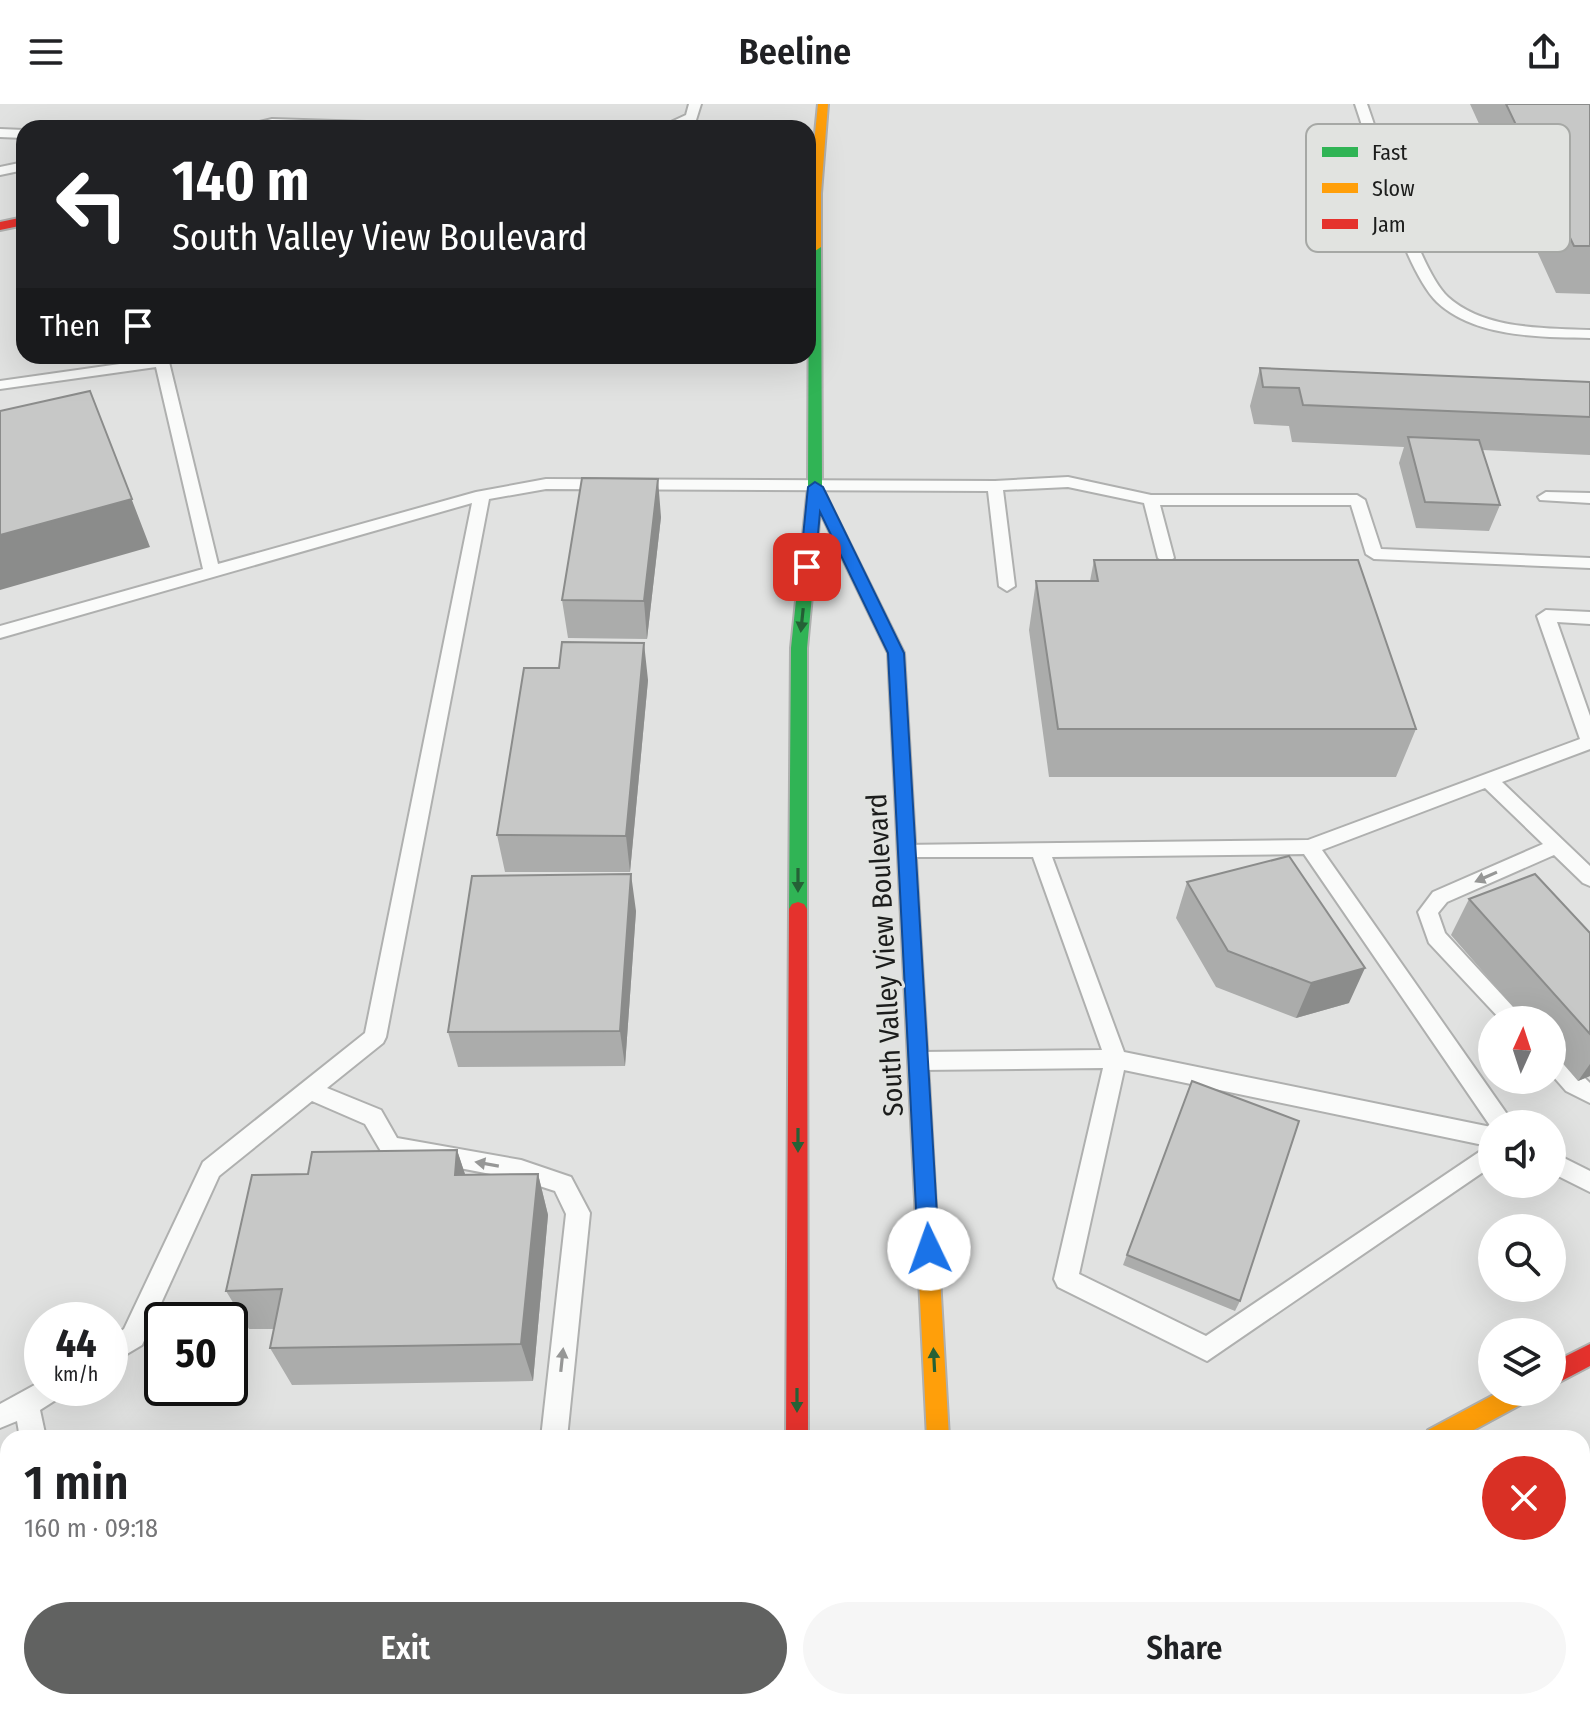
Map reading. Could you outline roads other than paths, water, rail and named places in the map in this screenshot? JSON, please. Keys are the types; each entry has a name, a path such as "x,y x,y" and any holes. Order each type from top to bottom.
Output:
{"main road":[{"name":"South Valley View Boulevard","path":"816,156 823,104"},
{"name":"South Valley View Boulevard","path":"797,1430 799,648 815,487 813,364"},
{"name":"South Valley View Boulevard","path":"815,487 896,653 938,1430"},
{"path":"1566,1367 1590,1354"},
{"path":"1451,1430 1495,1406"}],"lane":[{"path":"684,120 692,117 695,104"},
{"path":"1361,104 1368,124"},
{"path":"1416,252 1425,275 1442,300 1475,317 1507,328 1590,334"},
{"path":"0,385 148,364"},
{"path":"162,364 212,572"},
{"path":"0,632 482,495 546,484 815,487 995,486 1068,482 1151,500 1357,500 1374,554 1590,563"},
{"path":"995,486 1007,586"},
{"path":"128,1340 133,1337 211,1169 375,1037 482,495"},
{"path":"1546,497 1590,498"},
{"path":"1151,500 1166,558"},
{"path":"908,850 1309,847 1590,742 1546,616 1590,618"},
{"path":"1488,780 1590,878"},
{"path":"1501,1006 1436,937 1428,912 1440,897 1557,846"},
{"path":"1309,847 1491,1110"},
{"path":"1040,850 1116,1059 1066,1279 1207,1349 1478,1164"},
{"path":"920,1061 1116,1059 1478,1134"},
{"path":"1566,1075 1590,1094"},
{"path":"309,1090 373,1117 390,1146 521,1170 563,1184 578,1213 555,1430"},
{"path":"1566,1169 1590,1182"},
{"path":"0,1416 24,1406"},
{"path":"26,1406 31,1430"}]}
